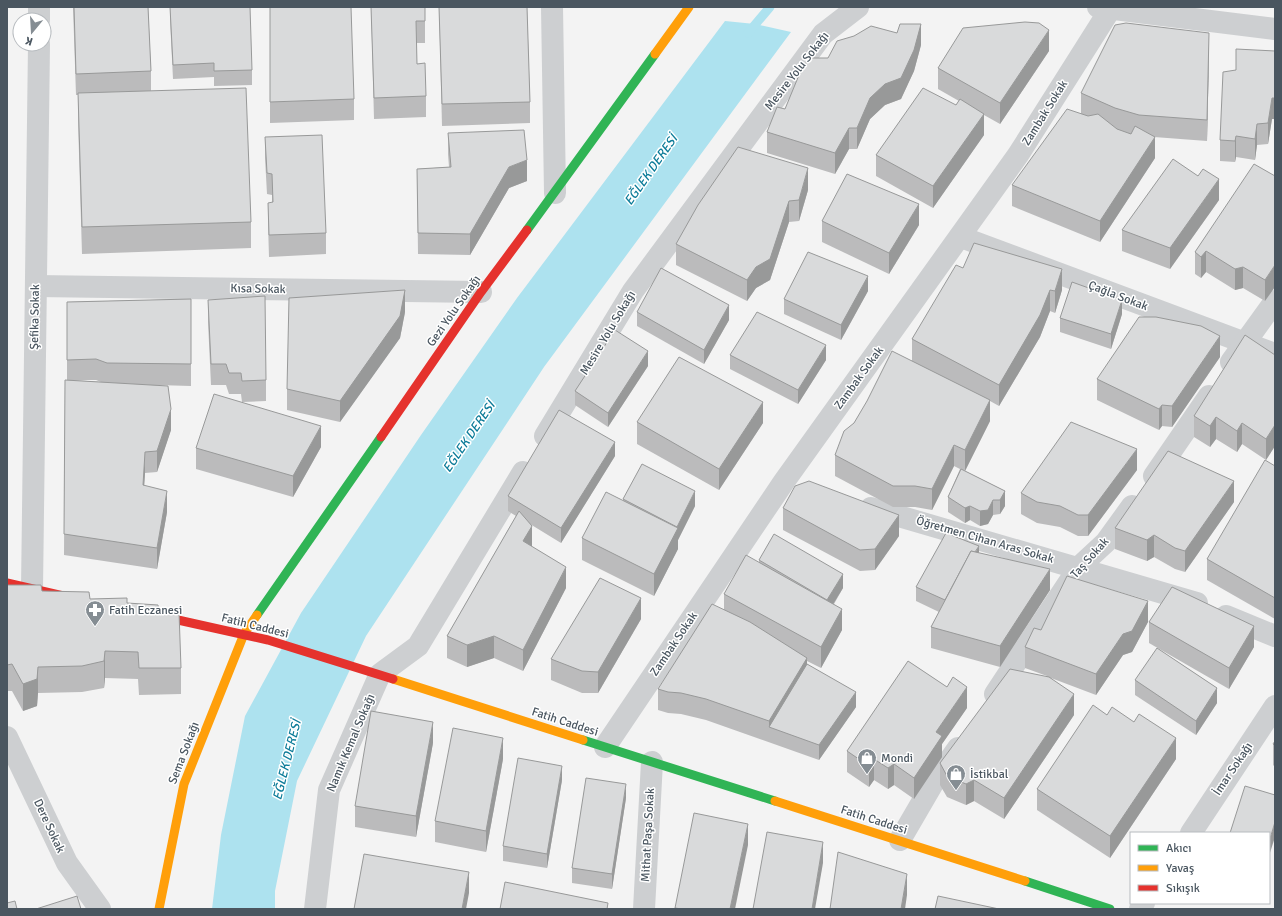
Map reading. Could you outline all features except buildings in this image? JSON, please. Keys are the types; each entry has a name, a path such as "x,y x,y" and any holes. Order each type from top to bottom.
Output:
{"street":[{"path":"552,7 555,193"},
{"name":"Gezi Yolu Sokağı","path":"244,634 481,292 555,193 689,7"},
{"name":"Mesire Yolu Sokağı","path":"380,674 418,646 633,291 823,34 858,7"},
{"path":"1103,8 1199,14 1275,29"},
{"name":"Zambak Sokak","path":"605,747 783,482 961,237 1018,155 1103,8"},
{"name":"Şefika Sokak","path":"32,589 39,52"},
{"name":"Çağla Sokak","path":"961,237 1275,354"},
{"name":"Kısa Sokak","path":"36,286 481,292"},
{"name":"Taş Sokak","path":"986,708 1079,568 1106,542 1191,425 1244,343 1275,301"},
{"path":"783,482 806,489"},
{"name":"Öğretmen Cihan Aras Sokak","path":"851,502 1193,602 1275,636"},
{"path":"7,583 85,600"},
{"name":"Fatih Caddesi","path":"138,611 268,640 380,674 427,691 900,840 1077,904 1110,909"},
{"name":"Sema Sokağı","path":"160,909 184,784 244,634"},
{"name":"Namık Kemal Sokağı","path":"315,909 329,790 380,674"},
{"name":"İmar Sokağı","path":"1191,832 1275,706"},
{"path":"900,840 932,785 968,733"},
{"name":"Dere Sokak","path":"7,737 67,863 100,909"},
{"name":"Mithat Paşa Sokak","path":"644,909 652,762"}],"water":[{"path":"725,21 755,24 791,32 544,367 366,636 297,781 275,891 275,909 212,909 221,835 245,716 301,613 421,435 517,298"}],"waterway":[{"name":"EĞLEK DERESİ","path":"748,33 770,7"}],"traffic: fast":[{"path":"527,230 655,54"},
{"path":"257,615 381,437"},
{"path":"583,740 775,801"},
{"path":"1025,881 1110,909"}],"traffic: slow":[{"path":"655,54 689,7"},
{"path":"159,909 184,784 244,634 257,615"},
{"path":"393,679 583,740"},
{"path":"775,801 1025,881"}],"traffic: jam":[{"path":"381,437 481,292 527,230"},
{"path":"7,583 72,598"},
{"path":"151,614 268,640 393,679"}],"place":[{"name":"Fatih Eczanesi","path":"95,627"},
{"name":"Mondi","path":"867,775"},
{"name":"İstikbal","path":"956,791"}]}
